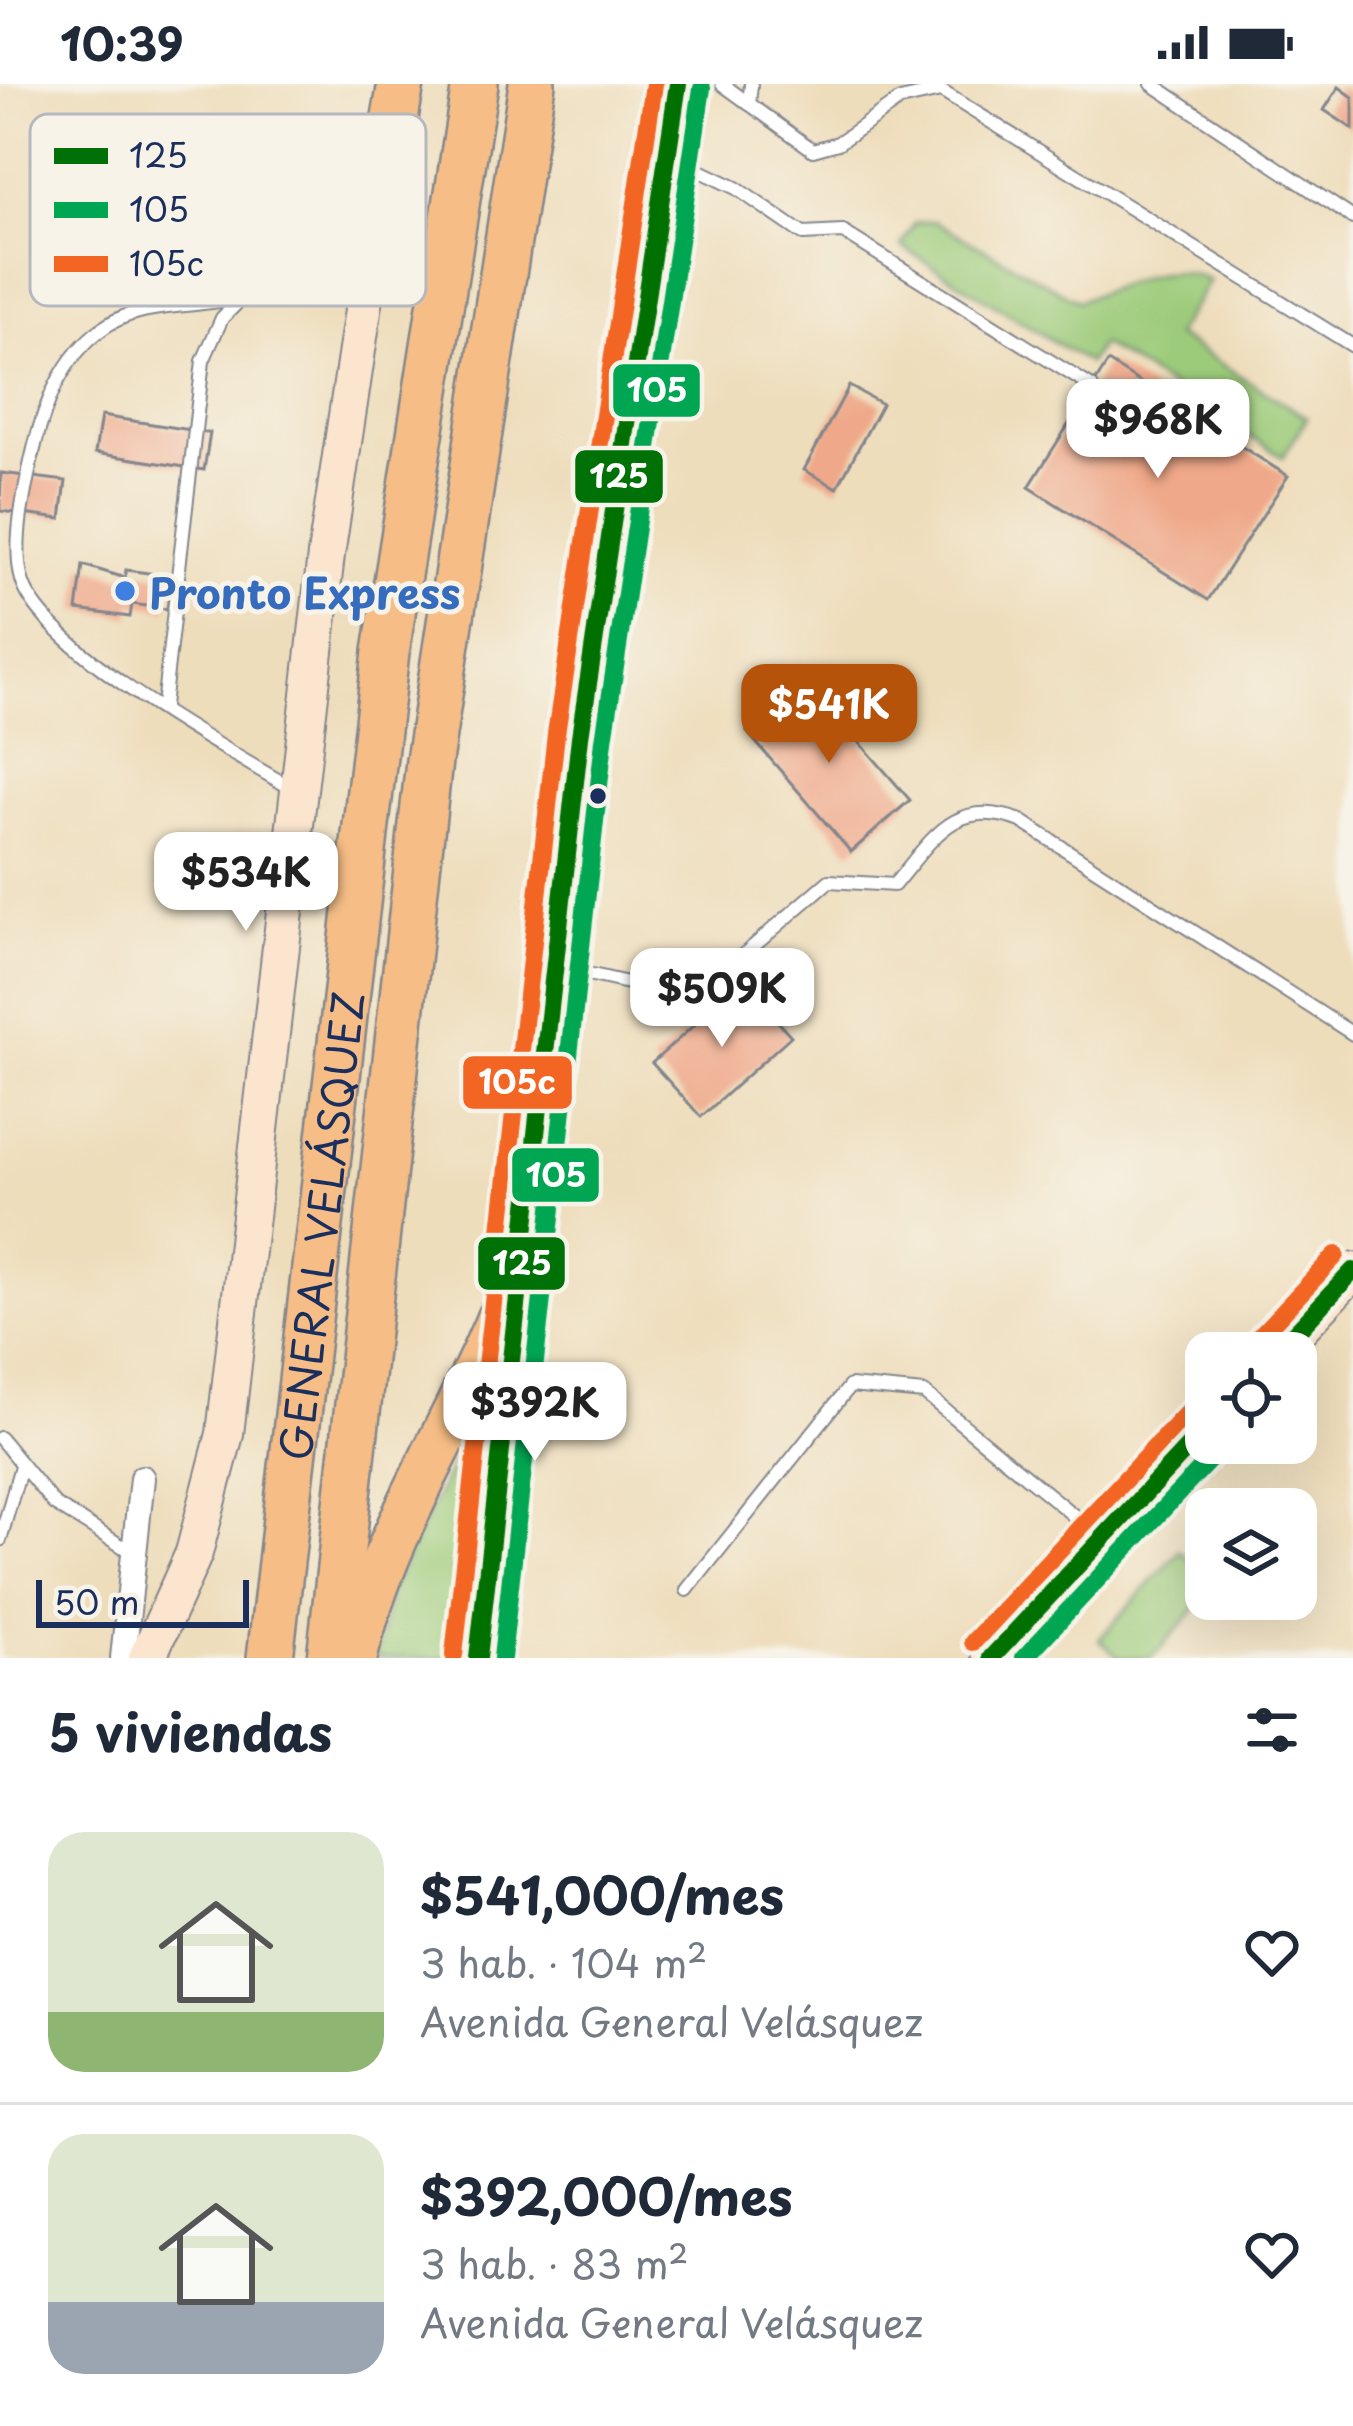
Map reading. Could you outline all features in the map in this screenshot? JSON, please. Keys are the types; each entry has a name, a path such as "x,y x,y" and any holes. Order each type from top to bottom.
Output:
{"highway":[{"path":"396,114 401,84"},
{"name":"GENERAL VELÁSQUEZ","path":"270,1658 386,652 476,84"},
{"name":"GENERAL VELÁSQUEZ","path":"330,1658 429,761 532,84"},
{"path":"354,1658 388,1544 492,1339 521,1262"}],"street":[{"path":"478,1658 580,737 678,84"},
{"path":"147,1658 194,1553 225,1433 336,474 363,306"},
{"path":"1296,1332 1353,1271"},
{"path":"991,1658 1185,1450"},
{"path":"123,1658 142,1478"}],"lane":[{"path":"722,84 813,150 838,143 900,100 940,91 1353,346"},
{"path":"749,104 751,84"},
{"path":"1152,84 1353,218"},
{"path":"667,155 736,188 803,234 843,232 1092,387"},
{"path":"180,306 134,314 104,327 52,387 32,462 20,574 29,599 49,626 86,656 298,792"},
{"path":"163,706 202,361 222,318 233,306"},
{"path":"554,966 672,994 698,994 829,881 894,885 952,820 987,811 1021,821 1353,1034"},
{"path":"687,1591 850,1386 924,1393 1102,1539"},
{"path":"0,1438 54,1504 134,1554"},
{"path":"0,1540 20,1466"}],"green space":[{"path":"934,221 1078,301 1160,273 1193,274 1209,281 1175,335 1307,418 1283,457 1101,344 1088,363 901,246 915,223"},
{"path":"483,1402 453,1658 376,1658 390,1591"},
{"path":"1180,1551 1185,1555 1186,1620 1151,1658 1119,1658 1099,1639"}],"building":[{"path":"1339,87 1353,97 1353,129 1324,110"},
{"path":"1108,362 1288,476 1208,600 1029,487"},
{"path":"849,386 882,404 837,488 804,470"},
{"path":"101,416 210,433 204,470 95,453"},
{"path":"1,473 66,481 61,519 0,511"},
{"name":"Pronto Express","path":"83,565 125,578 126,570 171,576 167,609 132,604 130,617 77,610"},
{"path":"806,681 910,800 851,852 747,732"},
{"path":"742,982 791,1036 701,1117 652,1063"}],"transit line":[{"name":"105c","path":"454,1655 556,734 654,84"},
{"name":"125","path":"478,1658 580,737 678,84"},
{"name":"105","path":"502,1658 604,740 702,88"},
{"name":"105c","path":"1264,1332 1336,1255"},
{"name":"125","path":"1296,1332 1353,1271"},
{"name":"105c","path":"973,1642 1185,1415"},
{"name":"125","path":"991,1658 1185,1450"},
{"name":"105","path":"1024,1658 1205,1464"}],"place":[{"name":"Pronto Express","path":"125,591"}]}
